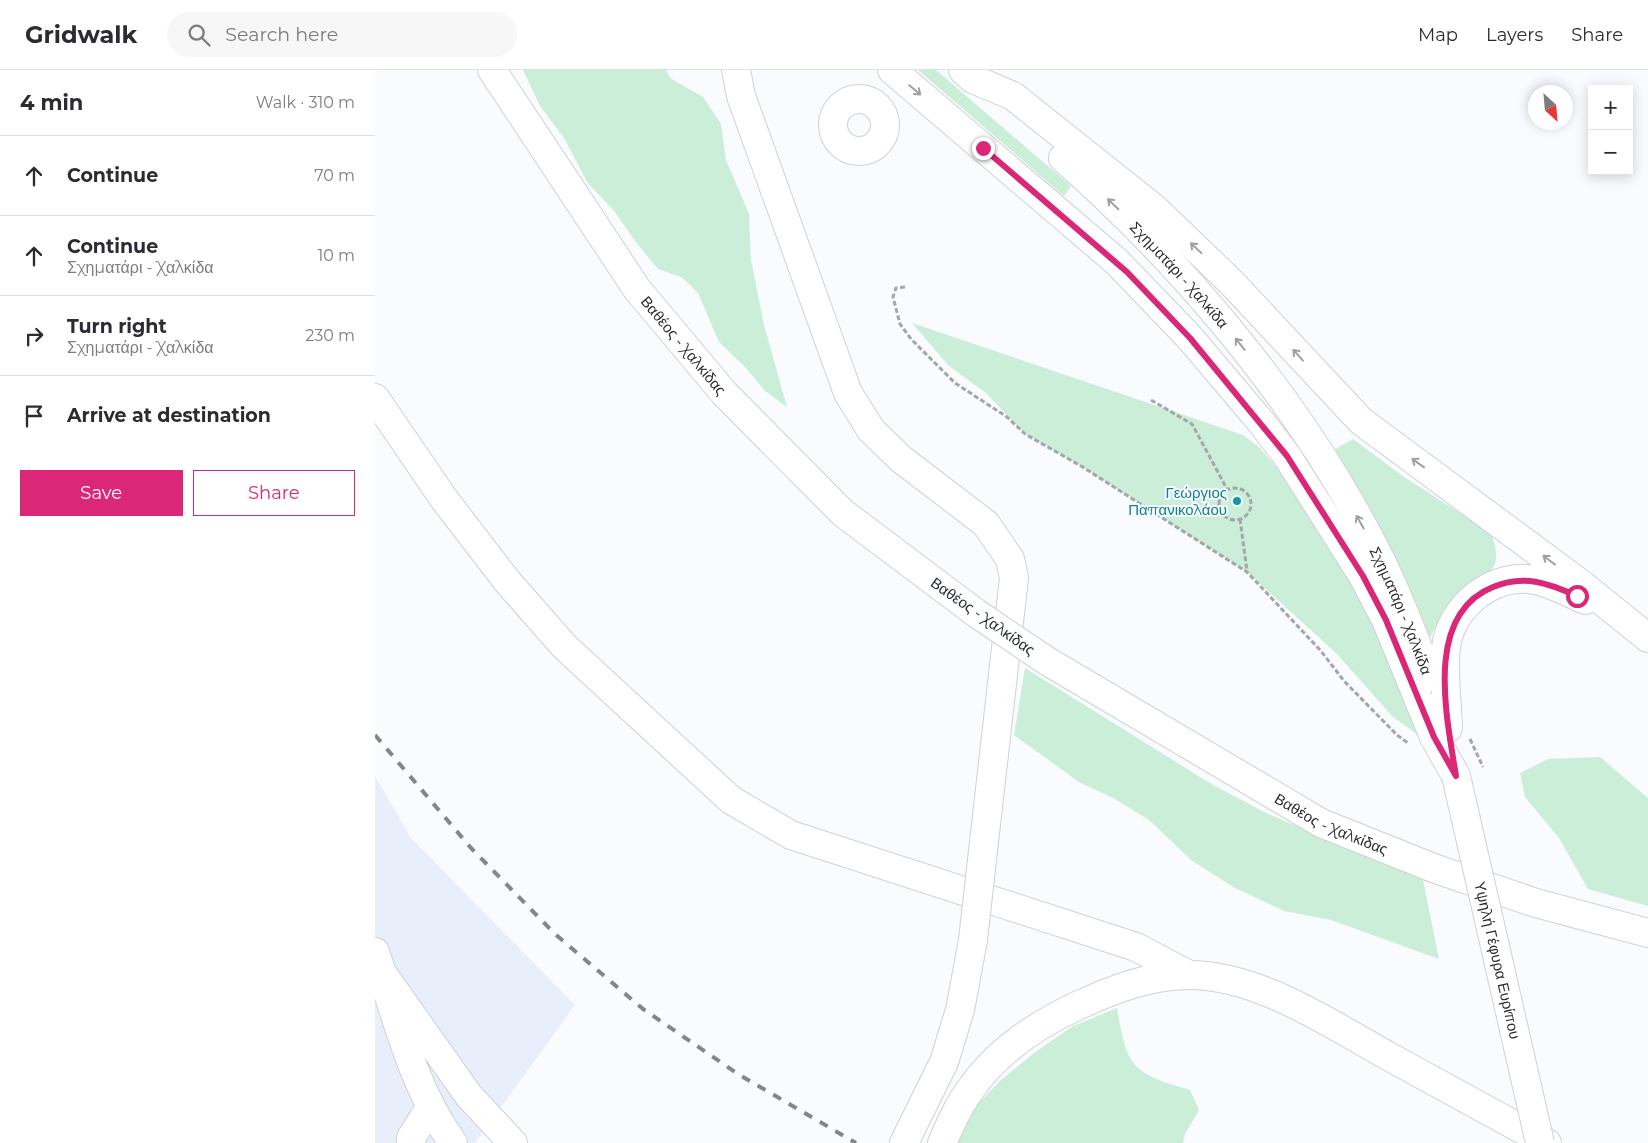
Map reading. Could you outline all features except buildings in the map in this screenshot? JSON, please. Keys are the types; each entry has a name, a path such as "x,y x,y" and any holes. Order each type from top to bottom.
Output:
{"main road":[{"path":"736,70 741,96 848,393 871,430 901,459 986,524 1010,559 1013,578 973,940 960,1010 944,1062 908,1136"},
{"name":"Σχηματάρι - Χαλκίδα","path":"892,70 1117,262 1190,338 1261,422 1287,456 1363,576 1386,620 1434,737 1456,776"},
{"path":"968,74 1013,96 1155,209 1231,282 1361,421 1639,630"},
{"name":"Σχηματάρι - Χαλκίδα","path":"968,74 1081,174 1140,230 1207,303 1255,363 1311,443 1365,532 1416,641 1448,728 1456,776"},
{"name":"Βαθέος - Χαλκίδας","path":"497,75 637,289 725,393 843,513 976,612 1047,661 1321,823 1436,869 1536,903 1648,933"},
{"path":"375,398 443,499 507,581 558,639 731,800 791,835 1136,947 1189,975"},
{"path":"1448,728 1446,659 1449,633 1462,609 1482,591 1507,581 1534,580 1559,588 1639,630"},
{"name":"Υψηλή Γέφυρα Ευρίπου","path":"1456,776 1540,1143"},
{"path":"377,967 415,1071 431,1106 453,1143"},
{"path":"377,967 469,1096 513,1143"},
{"path":"942,1143 969,1090 997,1058 1030,1033 1068,1010 1130,984 1161,977 1189,975 1242,984 1303,1009 1547,1143"},
{"path":"411,1143 411,1138 431,1106"}],"path":[{"path":"905,287 898,287 893,297 900,324 911,339 955,383 1007,417 1025,434 1081,466 1247,572 1321,650 1344,681 1397,735 1411,744"},
{"path":"1151,400 1192,424 1227,489"},
{"path":"1227,489 1243,489 1250,497 1251,508 1245,517 1240,519 1224,517 1219,507 1220,497 1227,489"},
{"path":"1240,519 1247,572"}],"shaded area":[{"path":"375,776 411,838 575,1005 475,1143 375,1143"}],"green space":[{"path":"523,70 666,70 670,78 703,97 721,124 726,160 749,214 751,260 764,325 787,407 765,391 744,366 719,342 698,293 683,278 658,269 615,212 587,182 564,138 540,106"},
{"path":"918,70 936,70 1071,186 1064,196"},
{"path":"912,323 1243,435 1259,447 1278,469 1370,610 1426,741 1392,716 1337,654 1247,572 1081,466 1025,434 986,393 949,366"},
{"path":"1353,439 1404,477 1491,533 1496,548 1496,560 1492,569 1486,576 1459,595 1450,604 1440,618 1427,644 1335,449"},
{"path":"1025,668 1213,785 1268,814 1423,880 1439,959 1331,920 1284,911 1235,888 1191,860 1149,820 1115,799 1079,782 1014,735"},
{"path":"1600,757 1648,798 1648,906 1588,889 1559,838 1525,797 1520,773 1548,759"},
{"path":"1117,1008 1124,1044 1129,1056 1136,1065 1144,1072 1156,1078 1190,1090 1199,1110 1185,1134 1183,1143 953,1143 971,1111 1001,1080 1034,1053 1073,1026"}],"railway":[{"path":"375,735 471,848 555,934 643,1009 738,1074 856,1143"}],"place":[{"name":"Γεώργιος Παπανικολάου","path":"1237,501"}],"route":[{"path":"983,148 1127,272 1190,338 1261,422 1287,456 1363,576 1386,620 1410,680 1423,706 1434,737 1456,776 1448,728 1446,646 1449,633 1462,609 1482,591 1507,581 1534,580 1577,596"}]}
